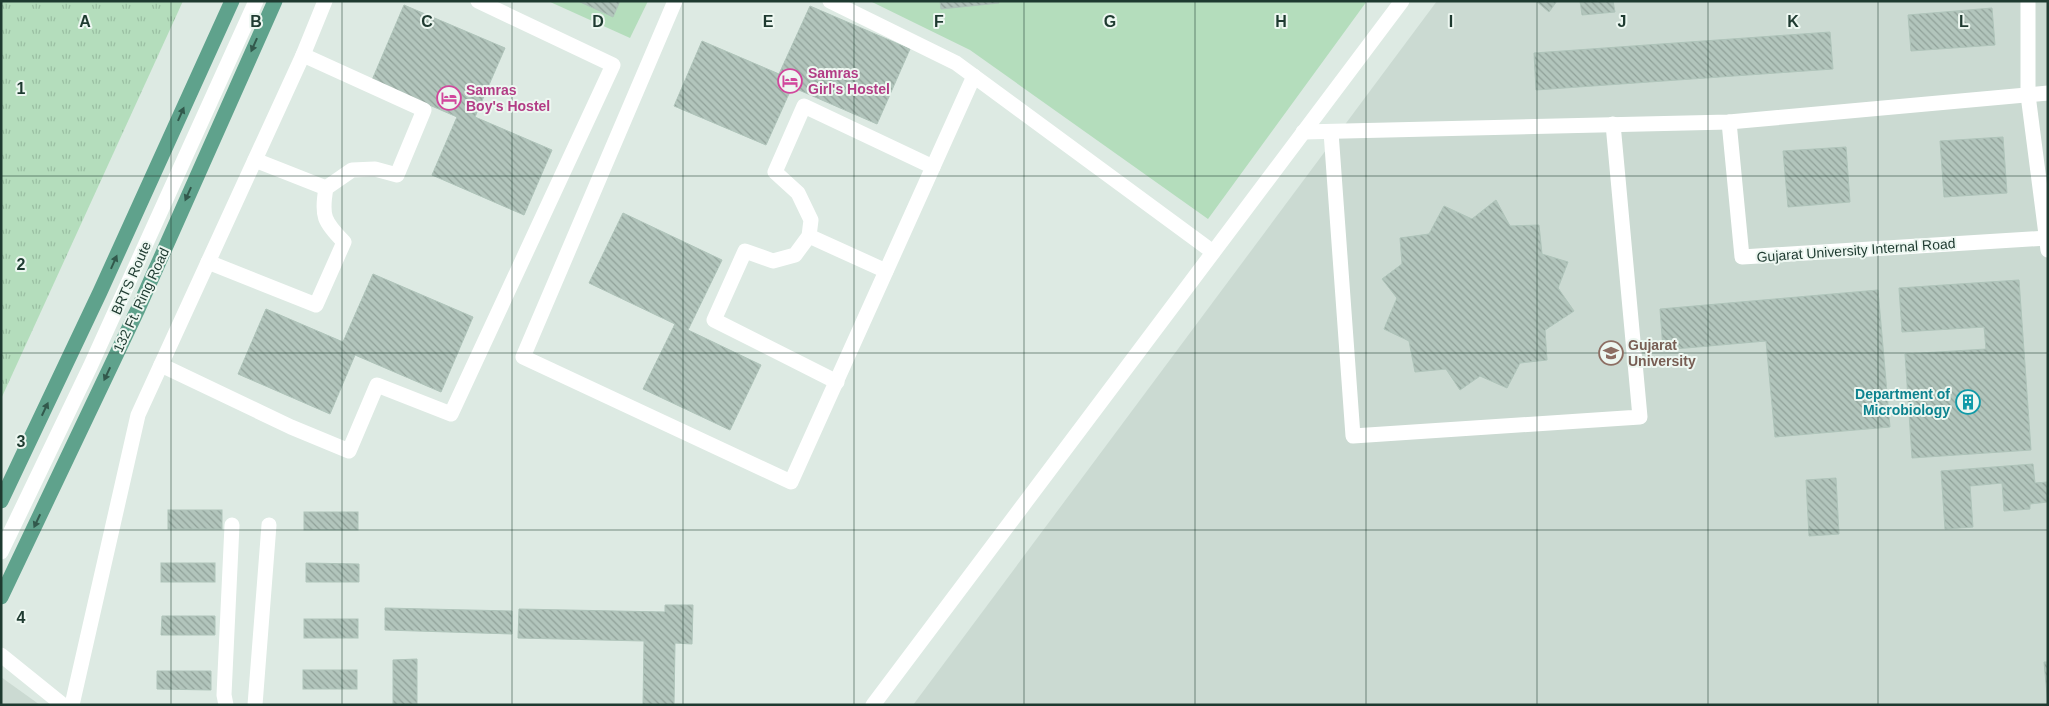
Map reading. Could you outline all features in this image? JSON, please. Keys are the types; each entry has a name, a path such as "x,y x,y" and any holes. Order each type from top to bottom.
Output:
{"main road":[{"path":"1,500 100,292 232,1"},
{"name":"132 Ft. Ring Road","path":"1,596 138,309 275,1"}],"street":[{"name":"BRTS Route","path":"1,552 90,367 256,1"},
{"path":"72,705 138,415 303,55 324,1"},
{"path":"161,365 291,427 349,451 377,385 451,414 613,65 478,1"},
{"path":"675,1 523,357 791,482 974,76"},
{"path":"830,1 956,63 1213,252"},
{"path":"873,705 1402,1"},
{"name":"Gujarat University Internal Road","path":"1729,122 1742,257 2047,244 2028,95 2028,1"},
{"path":"208,262 316,305 344,242 329,227 323,207 326,188 352,170 375,169 397,175 424,110 303,55"},
{"path":"1303,132 1729,122 2048,93"},
{"path":"836,382 714,320 744,251 773,261 795,255 809,236 811,220 798,193 775,172 804,106 933,167"},
{"path":"1332,132 1353,436 1640,417 1613,124"},
{"path":"255,160 326,188"},
{"path":"809,236 886,271"},
{"path":"226,705 224,695 232,525"},
{"path":"255,705 269,525"},
{"path":"1,655 63,705"}],"shaded area":[{"name":"Gujarat University","path":"1437,1 2048,1 2048,705 913,705"},
{"path":"1,677 40,705 1,705"}],"green space":[{"path":"1,1 183,1 1,399"},
{"path":"548,1 648,1 630,38"},
{"path":"870,1 1367,1 1208,219 970,50"}],"building":[{"path":"578,1 620,1 613,17"},
{"path":"940,1 999,1 999,3 941,9"},
{"path":"1536,1 1557,1 1549,12"},
{"path":"1580,1 1613,1 1615,12 1582,15"},
{"name":"Samras Boy's Hostel","path":"404,5 505,48 475,117 552,150 524,215 432,175 457,117 372,80"},
{"name":"Samras Girl's Hostel","path":"810,6 910,49 877,124 792,87 766,145 674,106 702,41 779,74"},
{"path":"1992,8 1995,45 1911,51 1908,15"},
{"path":"1830,32 1833,69 1536,90 1534,53"},
{"path":"2003,137 2007,193 1944,197 1940,141"},
{"path":"1846,147 1850,202 1788,207 1783,151"},
{"path":"1496,200 1510,226 1539,225 1542,254 1568,262 1558,288 1574,311 1545,330 1547,360 1520,363 1507,388 1480,376 1460,390 1446,369 1415,372 1409,341 1384,329 1397,298 1382,279 1402,264 1400,238 1429,234 1444,206 1472,219"},
{"path":"623,213 722,260 688,330 761,365 730,430 643,389 675,324 589,283"},
{"path":"373,274 473,317 441,392 355,355 330,414 238,374 266,309 343,342"},
{"name":"Department of Microbiology","path":"2019,280 2031,450 1912,458 1905,354 1986,349 1984,327 1902,332 1899,288"},
{"path":"1878,290 1890,427 1775,437 1766,341 1663,350 1660,309"},
{"path":"2033,464 2035,483 2048,482 2048,502 2030,504 2030,509 2004,511 2002,483 1970,486 1973,527 1945,529 1941,471"},
{"path":"1836,478 1839,534 1809,536 1806,480"},
{"path":"168,510 222,510 222,529 168,529"},
{"path":"304,512 358,512 358,530 304,530"},
{"path":"161,563 215,563 215,582 161,582"},
{"path":"306,563 359,564 359,582 306,582"},
{"path":"665,605 693,605 692,644 675,643 674,705 643,705 644,641 518,638 519,609 665,612"},
{"path":"385,608 512,611 512,634 385,630"},
{"path":"162,616 215,616 215,635 161,635"},
{"path":"304,619 358,619 358,638 304,638"},
{"path":"417,659 417,705 393,705 393,660"},
{"path":"2044,662 2048,662 2048,705"},
{"path":"303,670 357,670 357,689 303,689"},
{"path":"157,671 211,671 211,690 157,689"}],"place":[{"name":"Samras Girl's Hostel","path":"790,81"},
{"name":"Samras Boy's Hostel","path":"449,98"},
{"name":"Gujarat University","path":"1611,353"},
{"name":"Department of Microbiology","path":"1968,402"}]}
